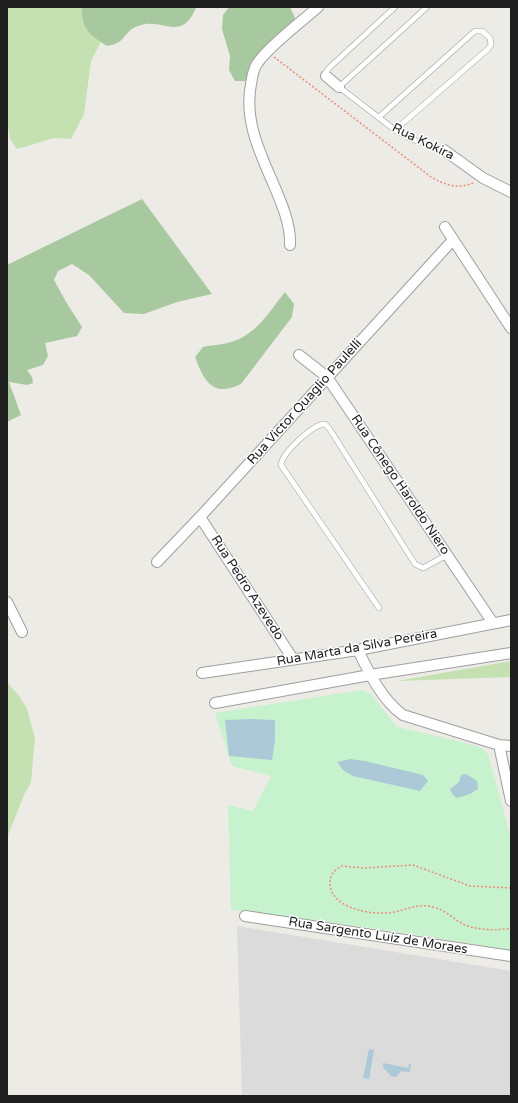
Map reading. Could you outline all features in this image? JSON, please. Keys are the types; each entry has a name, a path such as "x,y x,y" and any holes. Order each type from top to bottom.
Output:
{"street":[{"path":"290,245 290,235 284,212 257,146 248,99 252,78 258,62 318,7"},
{"name":"Rua Kokira","path":"326,76 339,87"},
{"name":"Rua Kokira","path":"444,150 483,178 511,192"},
{"path":"445,227 452,241 511,328"},
{"name":"Rua Victor Quaglio Paulelli","path":"157,562 200,517 452,241"},
{"name":"Rua Cônego Haroldo Niero","path":"299,355 327,377 493,623"},
{"name":"Rua Pedro Azevedo","path":"200,517 293,660"},
{"path":"7,602 22,632"},
{"name":"Rua Marta da Silva Pereira","path":"202,673 358,650 511,620"},
{"path":"358,650 370,675 394,709 403,715 499,745 511,746"},
{"path":"215,703 370,675 511,653"},
{"path":"499,745 511,801"},
{"name":"Rua Sargento Luíz de Moraes","path":"245,916 511,956"}],"lane":[{"name":"Rua Kokira","path":"326,76 325,74 328,68 395,7"},
{"path":"339,87 427,7"},
{"path":"379,117 475,31 482,31 490,38 491,45 488,49 395,130"},
{"name":"Rua Kokira","path":"339,87 395,130 411,139 444,150"},
{"path":"379,608 281,465 285,455 314,426 325,424 329,428 415,564 423,568 447,555"}],"path":[{"path":"268,52 399,153 444,184 458,187 470,185 483,178"},
{"path":"511,888 470,886 413,865 364,868 342,866 332,874 330,881 331,889 338,900 350,908 362,911 386,913 425,905 441,909 466,925 489,929 511,928"}],"shaded area":[{"path":"237,926 511,971 511,1096 242,1096"}],"green space":[{"path":"7,7 82,7 83,17 87,26 93,35 101,42 91,61 84,114 71,139 54,138 17,149 10,139 8,126"},
{"path":"82,7 196,8 190,19 184,25 177,27 155,24 138,26 129,31 119,42 107,46 91,35 88,31 83,21"},
{"path":"229,7 290,7 295,18 248,81 235,81 229,70 230,56 222,29 223,15"},
{"path":"142,199 212,294 177,302 144,314 124,313 89,275 72,264 58,271 54,280 82,327 77,336 45,343 48,356 43,365 27,370 32,377 33,383 27,385 9,382 21,415 7,422 7,265"},
{"path":"285,292 294,304 292,317 241,384 223,389 211,385 202,373 195,357 203,347 228,343 240,339 248,334 261,322"},
{"path":"511,661 511,677 397,681"},
{"path":"7,682 20,697 27,709 35,738 31,782 24,795 7,838"},
{"path":"362,690 371,694 397,727 470,744 481,748 488,754 511,838 511,950 392,931 231,910 228,805 253,811 271,776 232,766 215,713"}],"water":[{"path":"225,720 275,720 275,741 272,760 229,756"},
{"path":"350,759 365,761 423,775 428,781 420,791 353,776 343,770 337,762"},
{"path":"466,774 477,781 478,789 470,794 457,798 453,795 450,789 459,782 461,775"},
{"path":"369,1049 374,1050 369,1079 363,1078"},
{"path":"383,1063 408,1068 409,1064 411,1064 410,1072 401,1071 396,1077 391,1076 383,1067"}]}
